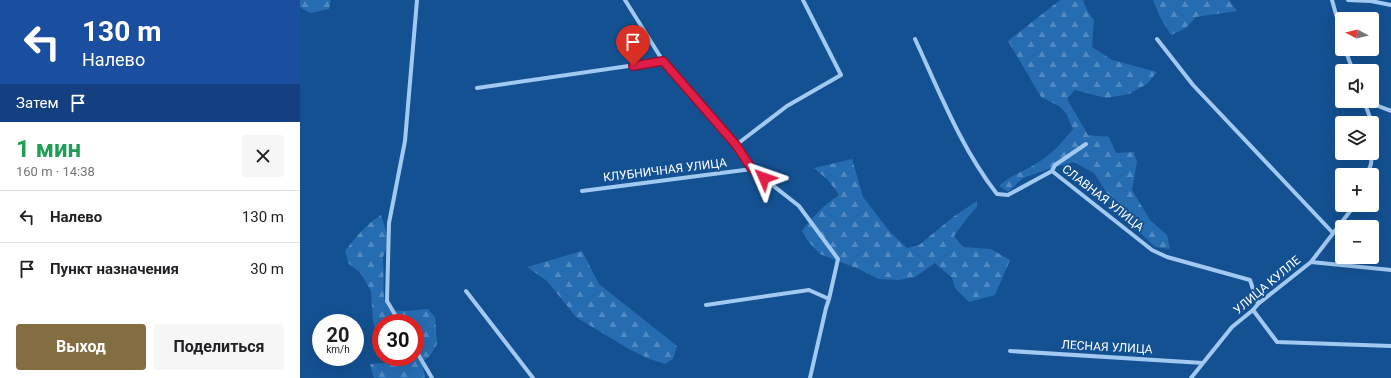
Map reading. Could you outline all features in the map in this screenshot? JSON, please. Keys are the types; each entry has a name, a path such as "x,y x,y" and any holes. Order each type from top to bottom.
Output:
{"street":[{"path":"395,314 387,301 390,223 405,141 417,0"},
{"path":"625,0 663,61 736,145 752,169 798,206 838,259 810,378"},
{"path":"736,145 787,106 841,75 803,0"},
{"path":"1332,0 1335,12"},
{"path":"1348,0 1371,1 1391,5"},
{"name":"СЛАВНАЯ УЛИЦА","path":"915,39 958,130 987,182 997,194 1008,195 1052,171 1152,250 1167,257 1250,280 1258,304"},
{"path":"1157,39 1193,85 1333,233"},
{"path":"477,88 663,61"},
{"path":"1379,106 1391,111"},
{"path":"1052,171 1055,165 1086,144"},
{"name":"КЛУБНИЧНАЯ УЛИЦА","path":"582,191 752,169"},
{"name":"УЛИЦА КУЛЛЕ","path":"1191,378 1232,327 1258,304 1311,262 1348,212"},
{"path":"1311,262 1391,270"},
{"path":"706,305 809,290 829,299"},
{"path":"466,291 533,378"},
{"path":"1253,310 1277,342 1391,346"},
{"name":"ЛЕСНАЯ УЛИЦА","path":"1010,351 1203,363"},
{"path":"424,364 432,378"}],"green space":[{"path":"300,0 331,0 329,9 310,13 300,7"},
{"path":"1060,0 1083,0 1088,12 1094,20 1092,47 1112,60 1157,72 1147,84 1129,94 1106,98 1075,90 1067,99 1088,135 1109,137 1116,153 1134,152 1137,162 1132,190 1150,220 1167,235 1170,249 1155,247 1121,215 1094,173 1074,162 1023,178 1008,192 999,186 1011,177 1046,157 1060,145 1073,129 1066,113 1059,106 1041,97 1008,41"},
{"path":"1153,0 1229,0 1237,11 1196,17 1186,28 1171,35 1160,17"},
{"path":"852,159 863,197 890,232 907,248 919,245 953,217 977,201 977,207 954,236 963,247 991,249 1010,260 995,295 969,302 955,288 952,278 935,263 915,277 899,280 878,279 861,270 820,254 807,240 802,231 819,211 839,195 828,180 814,168"},
{"path":"381,215 389,241 383,257 384,299 389,310 407,311 428,309 435,317 437,344 430,356 424,360 424,314 373,314 371,291 360,272 349,264 345,251 357,236"},
{"path":"582,251 599,284 677,346 673,359 665,364 647,358 627,348 576,317 547,281 527,267"},
{"path":"370,364 372,364 372,366 423,366 425,378 374,378"}],"route":[{"path":"633,66 663,61 736,145 752,169 764,178"}]}
